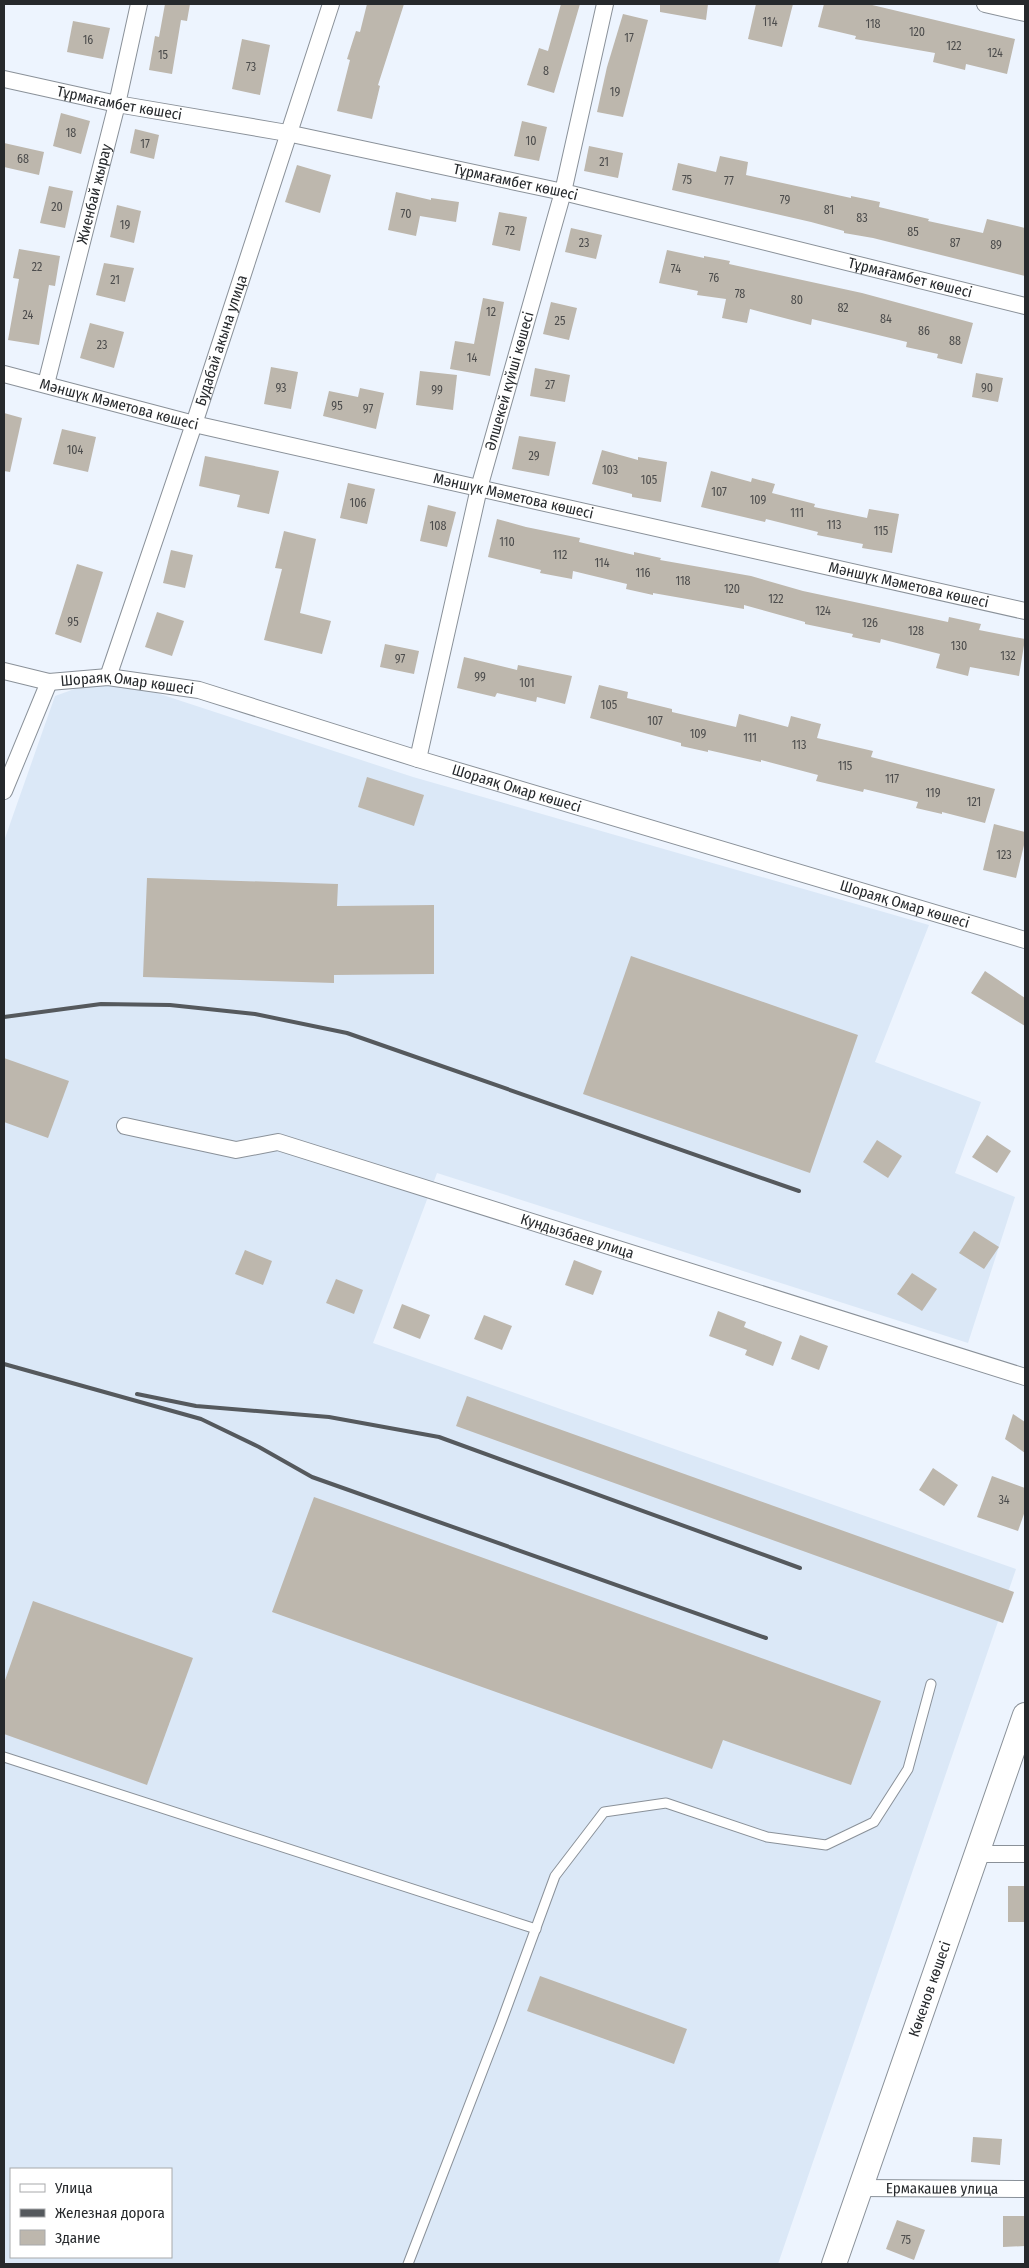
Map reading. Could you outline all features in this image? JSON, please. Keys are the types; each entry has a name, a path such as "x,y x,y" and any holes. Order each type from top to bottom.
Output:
{"street":[{"name":"Жиенбай жырау","path":"46,384 118,104 139,4"},
{"name":"Будабай акына улица","path":"108,677 194,424 287,133 331,4"},
{"name":"Әлшекей күйші көшесі","path":"418,759 479,488 563,192 605,4"},
{"path":"985,4 1025,12"},
{"name":"Тұрмағамбет көшесі","path":"4,78 118,104 287,133 563,192 1025,306"},
{"name":"Мәншүк Мәметова көшесі","path":"4,374 194,424 1025,611"},
{"name":"Шораяқ Омар көшесі","path":"4,671 48,682 108,677 199,690 418,759 1025,940"},
{"path":"4,791 48,682"},
{"name":"Кундызбаев улица","path":"125,1126 236,1150 278,1142 1025,1377"},
{"name":"Көкенов көшесі","path":"834,2264 1025,1715"},
{"path":"978,1854 1025,1854"},
{"name":"Ермакашев улица","path":"860,2188 1025,2188"}],"lane":[{"path":"408,2264 555,1876 604,1812 666,1803 767,1837 826,1845 874,1822 908,1770 931,1684"},
{"path":"4,1757 536,1929"}],"shaded area":[{"path":"108,677 413,777 929,925 875,1062 981,1102 955,1173 1015,1197 968,1343 437,1173 373,1343 1016,1569 778,2264 4,2264 4,841 55,696"}],"building":[{"path":"165,4 190,4 187,21 181,20 172,74 149,70 155,36 159,37"},
{"path":"367,4 404,4 378,85 380,86 372,119 337,111 350,60 347,59 356,31 360,32"},
{"path":"561,4 580,4 554,93 527,85 539,48 548,51"},
{"path":"660,4 708,4 706,20 660,12"},
{"path":"756,4 793,4 782,47 748,39"},
{"path":"824,4 868,4 1015,39 1007,74 966,64 965,70 933,62 935,53 855,39 856,36 818,27"},
{"path":"623,14 648,20 623,117 597,112 607,67"},
{"path":"73,21 110,28 103,59 67,52"},
{"path":"242,39 270,45 260,95 232,89"},
{"path":"61,113 90,121 81,154 53,146"},
{"path":"522,121 547,127 539,161 514,156"},
{"path":"135,129 159,135 154,159 130,153"},
{"path":"4,143 44,152 39,175 4,167"},
{"path":"589,146 623,153 618,178 584,171"},
{"path":"720,156 748,162 746,175 851,198 851,196 880,202 879,207 929,219 928,221 983,233 987,219 1025,228 1025,276 873,238 844,233 844,231 811,222 672,190 678,163 716,172"},
{"path":"297,165 331,175 320,213 285,202"},
{"path":"49,186 73,191 65,228 40,223"},
{"path":"396,192 431,200 431,198 459,202 456,222 420,216 416,236 388,230"},
{"path":"117,205 141,211 134,243 110,237"},
{"path":"499,212 527,217 520,251 492,245"},
{"path":"571,228 602,235 596,259 565,252"},
{"path":"19,249 60,256 55,286 49,285 39,345 8,340 19,279 13,278"},
{"path":"667,250 704,258 704,256 730,261 729,264 862,293 973,323 962,364 937,358 938,354 906,347 907,342 812,319 811,325 750,309 747,323 722,318 726,299 697,295 698,291 659,283"},
{"path":"104,263 134,268 125,302 96,295"},
{"path":"483,298 504,302 490,376 450,369 455,341 474,344"},
{"path":"551,302 577,308 569,340 543,334"},
{"path":"90,323 124,332 114,368 80,358"},
{"path":"271,367 298,372 291,409 264,404"},
{"path":"535,368 570,375 565,402 530,396"},
{"path":"420,371 457,375 453,410 416,405"},
{"path":"976,373 1003,378 998,402 972,397"},
{"path":"360,388 384,393 376,429 323,416 329,391 358,397"},
{"path":"4,413 22,418 10,472 4,471"},
{"path":"62,429 96,437 88,472 53,464"},
{"path":"519,436 556,442 549,476 512,469"},
{"path":"602,450 638,460 638,457 667,462 661,502 632,497 632,494 592,484"},
{"path":"205,456 279,471 269,514 237,507 240,495 199,486"},
{"path":"711,471 751,482 752,478 775,484 772,493 815,504 814,507 867,518 869,509 899,514 892,553 862,548 863,544 817,535 818,532 766,519 765,522 701,507"},
{"path":"348,483 375,489 367,524 340,518"},
{"path":"428,505 456,512 447,547 420,541"},
{"path":"497,519 580,538 579,542 634,555 634,552 661,558 660,560 751,576 803,591 948,622 949,617 981,624 979,630 1025,639 1019,676 970,667 968,676 936,668 940,654 881,639 880,643 852,637 853,634 805,624 805,622 744,605 744,609 653,593 653,595 626,589 627,584 573,571 572,579 540,573 541,570 488,557"},
{"path":"284,531 316,539 300,613 331,621 322,654 264,640 282,569 275,568"},
{"path":"171,550 193,555 185,588 163,583"},
{"path":"77,564 103,572 81,643 55,634"},
{"path":"157,612 184,621 172,656 145,647"},
{"path":"385,644 419,651 414,674 380,667"},
{"path":"464,657 517,670 518,665 572,676 565,704 537,697 536,702 497,693 495,697 457,688"},
{"path":"599,685 628,692 627,698 672,709 672,712 736,727 739,714 788,727 791,716 821,724 817,738 873,751 871,757 995,789 985,823 942,812 942,814 916,808 918,802 864,789 863,792 816,781 818,775 761,760 761,762 681,746 681,743 590,718"},
{"path":"367,777 424,795 414,826 358,807"},
{"path":"994,824 1025,832 1025,841 1016,878 983,870"},
{"path":"147,878 338,884 337,906 434,905 434,974 334,975 334,983 143,977"},
{"path":"631,956 858,1035 810,1173 583,1094"},
{"path":"985,971 1025,998 1025,1026 971,993"},
{"path":"4,1058 69,1081 48,1138 4,1122"},
{"path":"987,1135 1011,1151 997,1173 972,1157"},
{"path":"877,1140 902,1156 888,1178 863,1162"},
{"path":"974,1231 999,1247 984,1269 959,1253"},
{"path":"245,1250 272,1261 263,1285 235,1274"},
{"path":"574,1260 602,1271 593,1295 565,1285"},
{"path":"912,1273 937,1289 922,1311 897,1294"},
{"path":"336,1279 363,1290 354,1314 326,1303"},
{"path":"402,1304 430,1315 420,1339 393,1328"},
{"path":"718,1311 746,1322 744,1327 782,1342 773,1366 745,1355 747,1350 709,1336"},
{"path":"484,1315 512,1326 502,1350 474,1339"},
{"path":"800,1335 828,1346 819,1370 791,1359"},
{"path":"467,1396 1014,1592 1003,1623 456,1426"},
{"path":"1013,1414 1025,1422 1025,1453 1005,1439"},
{"path":"933,1468 958,1485 944,1506 919,1490"},
{"path":"992,1476 1025,1488 1025,1511 1018,1531 977,1517"},
{"path":"314,1497 881,1701 851,1785 723,1740 712,1769 272,1612"},
{"path":"33,1601 193,1658 147,1785 4,1734 4,1683"},
{"path":"1008,1886 1025,1886 1025,1922 1008,1922"},
{"path":"540,1976 687,2029 674,2064 527,2011"},
{"path":"973,2137 1002,2139 1000,2165 971,2162"},
{"path":"1003,2216 1025,2216 1025,2246 1003,2247"},
{"path":"897,2220 925,2230 914,2260 886,2249"}],"railway":[{"path":"4,1017 101,1004 170,1005 255,1014 347,1033 799,1191"},
{"path":"4,1364 201,1419 259,1447 312,1477 766,1638"},
{"path":"137,1394 196,1406 329,1417 439,1437 800,1568"}]}
